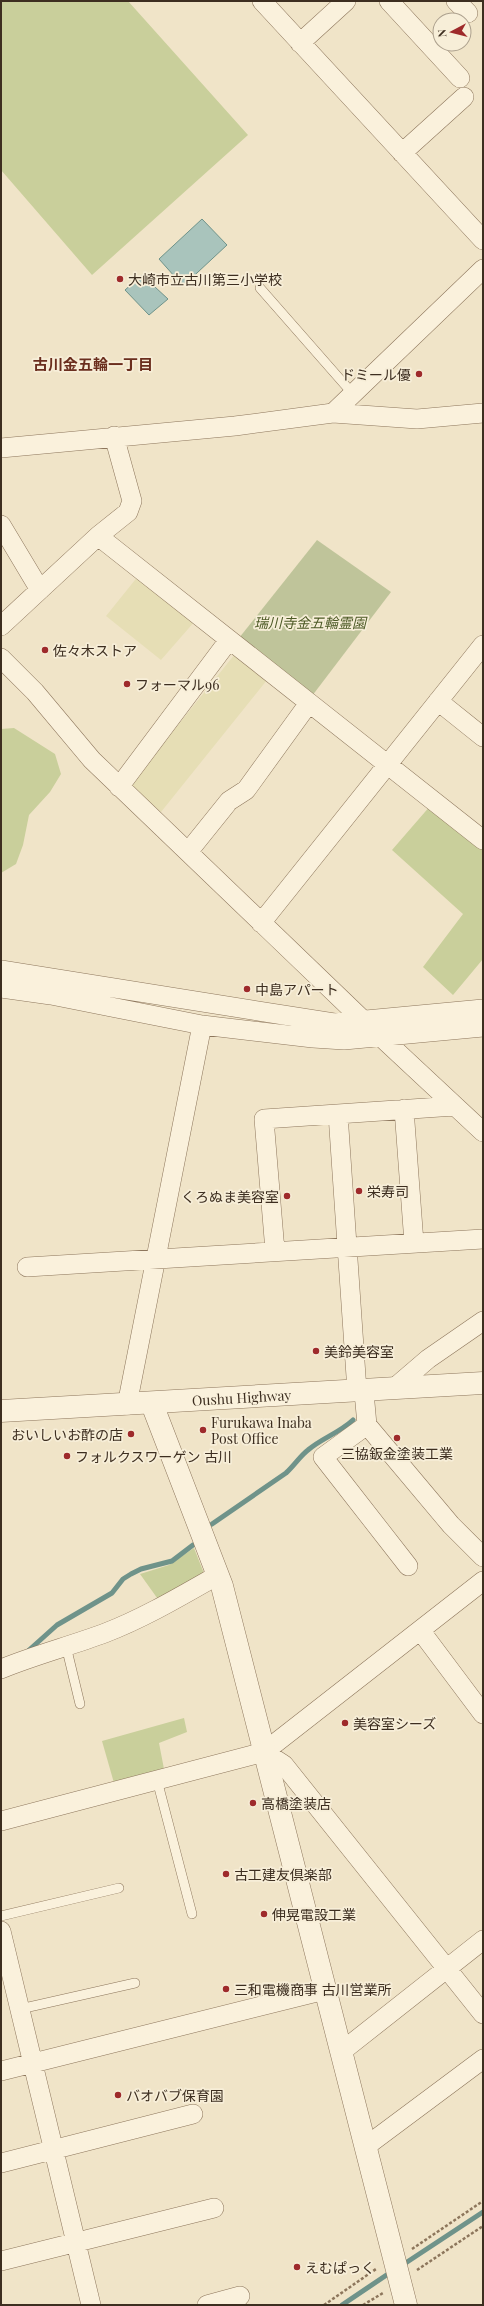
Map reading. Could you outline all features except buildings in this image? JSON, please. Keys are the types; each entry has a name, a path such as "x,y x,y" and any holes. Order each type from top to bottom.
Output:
{"street":[{"path":"262,1 483,240"},
{"path":"300,43 346,1"},
{"path":"388,1 460,78"},
{"path":"402,153 464,97"},
{"path":"333,413 483,269"},
{"path":"1,448 114,436 235,426 333,413 417,419 483,413"},
{"path":"1,626 98,536 128,512 132,501 114,436"},
{"path":"1,525 40,590"},
{"path":"98,536 483,840"},
{"path":"119,786 229,640"},
{"path":"261,923 483,645"},
{"path":"1,658 35,692 92,760 371,1028 483,1132"},
{"path":"438,701 483,737"},
{"path":"188,852 229,801 246,790 309,703"},
{"path":"1,970 371,1028 483,1027"},
{"path":"1,988 51,995 202,1025 313,1038 344,1040 371,1028 483,1009"},
{"path":"127,1405 202,1025"},
{"path":"275,1251 264,1119 455,1106"},
{"path":"404,1109 414,1243"},
{"path":"338,1114 346,1246 361,1391 368,1425 451,1525 483,1557"},
{"path":"28,1267 346,1246 483,1239"},
{"path":"393,1389 428,1359 483,1321"},
{"name":"Oushu Highway","path":"1,1412 483,1383"},
{"path":"152,1404 218,1575 341,2052 364,2147 406,2305"},
{"path":"368,1425 323,1457 408,1566"},
{"path":"1,1669 41,1653 104,1634 136,1620 218,1575"},
{"path":"1,1821 264,1752 483,1581"},
{"path":"420,1630 483,1714"},
{"path":"264,1752 284,1765 483,2014"},
{"path":"1,1931 5,1968 20,2009 91,2305"},
{"path":"341,2052 483,1940"},
{"path":"1,2071 325,1990"},
{"path":"364,2147 483,2059"},
{"path":"1,2163 54,2151 193,2114"},
{"path":"1,2261 214,2208"},
{"path":"207,2305 240,2296"}],"lane":[{"path":"260,288 353,394"},
{"path":"66,1646 80,1704"},
{"path":"157,1780 192,1914"},
{"path":"1,1916 119,1888"},
{"path":"20,2009 135,1983"}],"path":[{"path":"363,2305 398,2274 483,2226"}],"shaded area":[{"path":"139,575 195,621 161,660 106,616"},
{"path":"235,654 267,680 161,812 129,786"}],"green space":[{"path":"1,1 128,1 248,135 92,275 1,170"},
{"name":"瑞川寺金五輪霊園","path":"317,540 391,592 312,696 239,638"},
{"path":"14,728 55,754 61,774 50,792 29,815 23,845 16,864 1,873 1,729"},
{"path":"431,805 483,846 483,959 453,995 423,967 463,914 392,850"},
{"path":"194,1548 205,1576 160,1602 140,1574 169,1565"},
{"path":"184,1718 187,1732 159,1743 164,1769 114,1783 102,1741"}],"water":[{"path":"202,219 227,245 183,286 159,259"},
{"path":"142,275 168,299 149,315 125,290"}],"waterway":[{"path":"212,1524 286,1473 308,1450 353,1420"},
{"path":"28,1651 57,1625 112,1593 123,1579 141,1569 172,1561 193,1545"},
{"path":"401,2266 483,2212"},
{"path":"342,2305 391,2272"}],"place":[{"name":"大崎市立古川第三小学校","path":"120,279"},
{"name":"ドミール優","path":"419,374"},
{"name":"佐々木ストア","path":"45,650"},
{"name":"フォーマル96","path":"127,684"},
{"name":"中島アパート","path":"247,989"},
{"name":"栄寿司","path":"359,1191"},
{"name":"くろぬま美容室","path":"287,1196"},
{"name":"美鈴美容室","path":"316,1351"},
{"name":"Furukawa Inaba Post Office","path":"203,1430"},
{"name":"おいしいお酢の店","path":"131,1434"},
{"name":"三協鈑金塗装工業","path":"397,1438"},
{"name":"フォルクスワーゲン 古川","path":"67,1456"},
{"name":"美容室シーズ","path":"345,1723"},
{"name":"高橋塗装店","path":"253,1803"},
{"name":"古工建友倶楽部","path":"226,1874"},
{"name":"伸晃電設工業","path":"264,1914"},
{"name":"三和電機商事 古川営業所","path":"226,1989"},
{"name":"バオバブ保育園","path":"118,2095"},
{"name":"えむぱっく","path":"297,2267"}],"district":[{"name":"古川金五輪一丁目","path":"93,364"}]}
